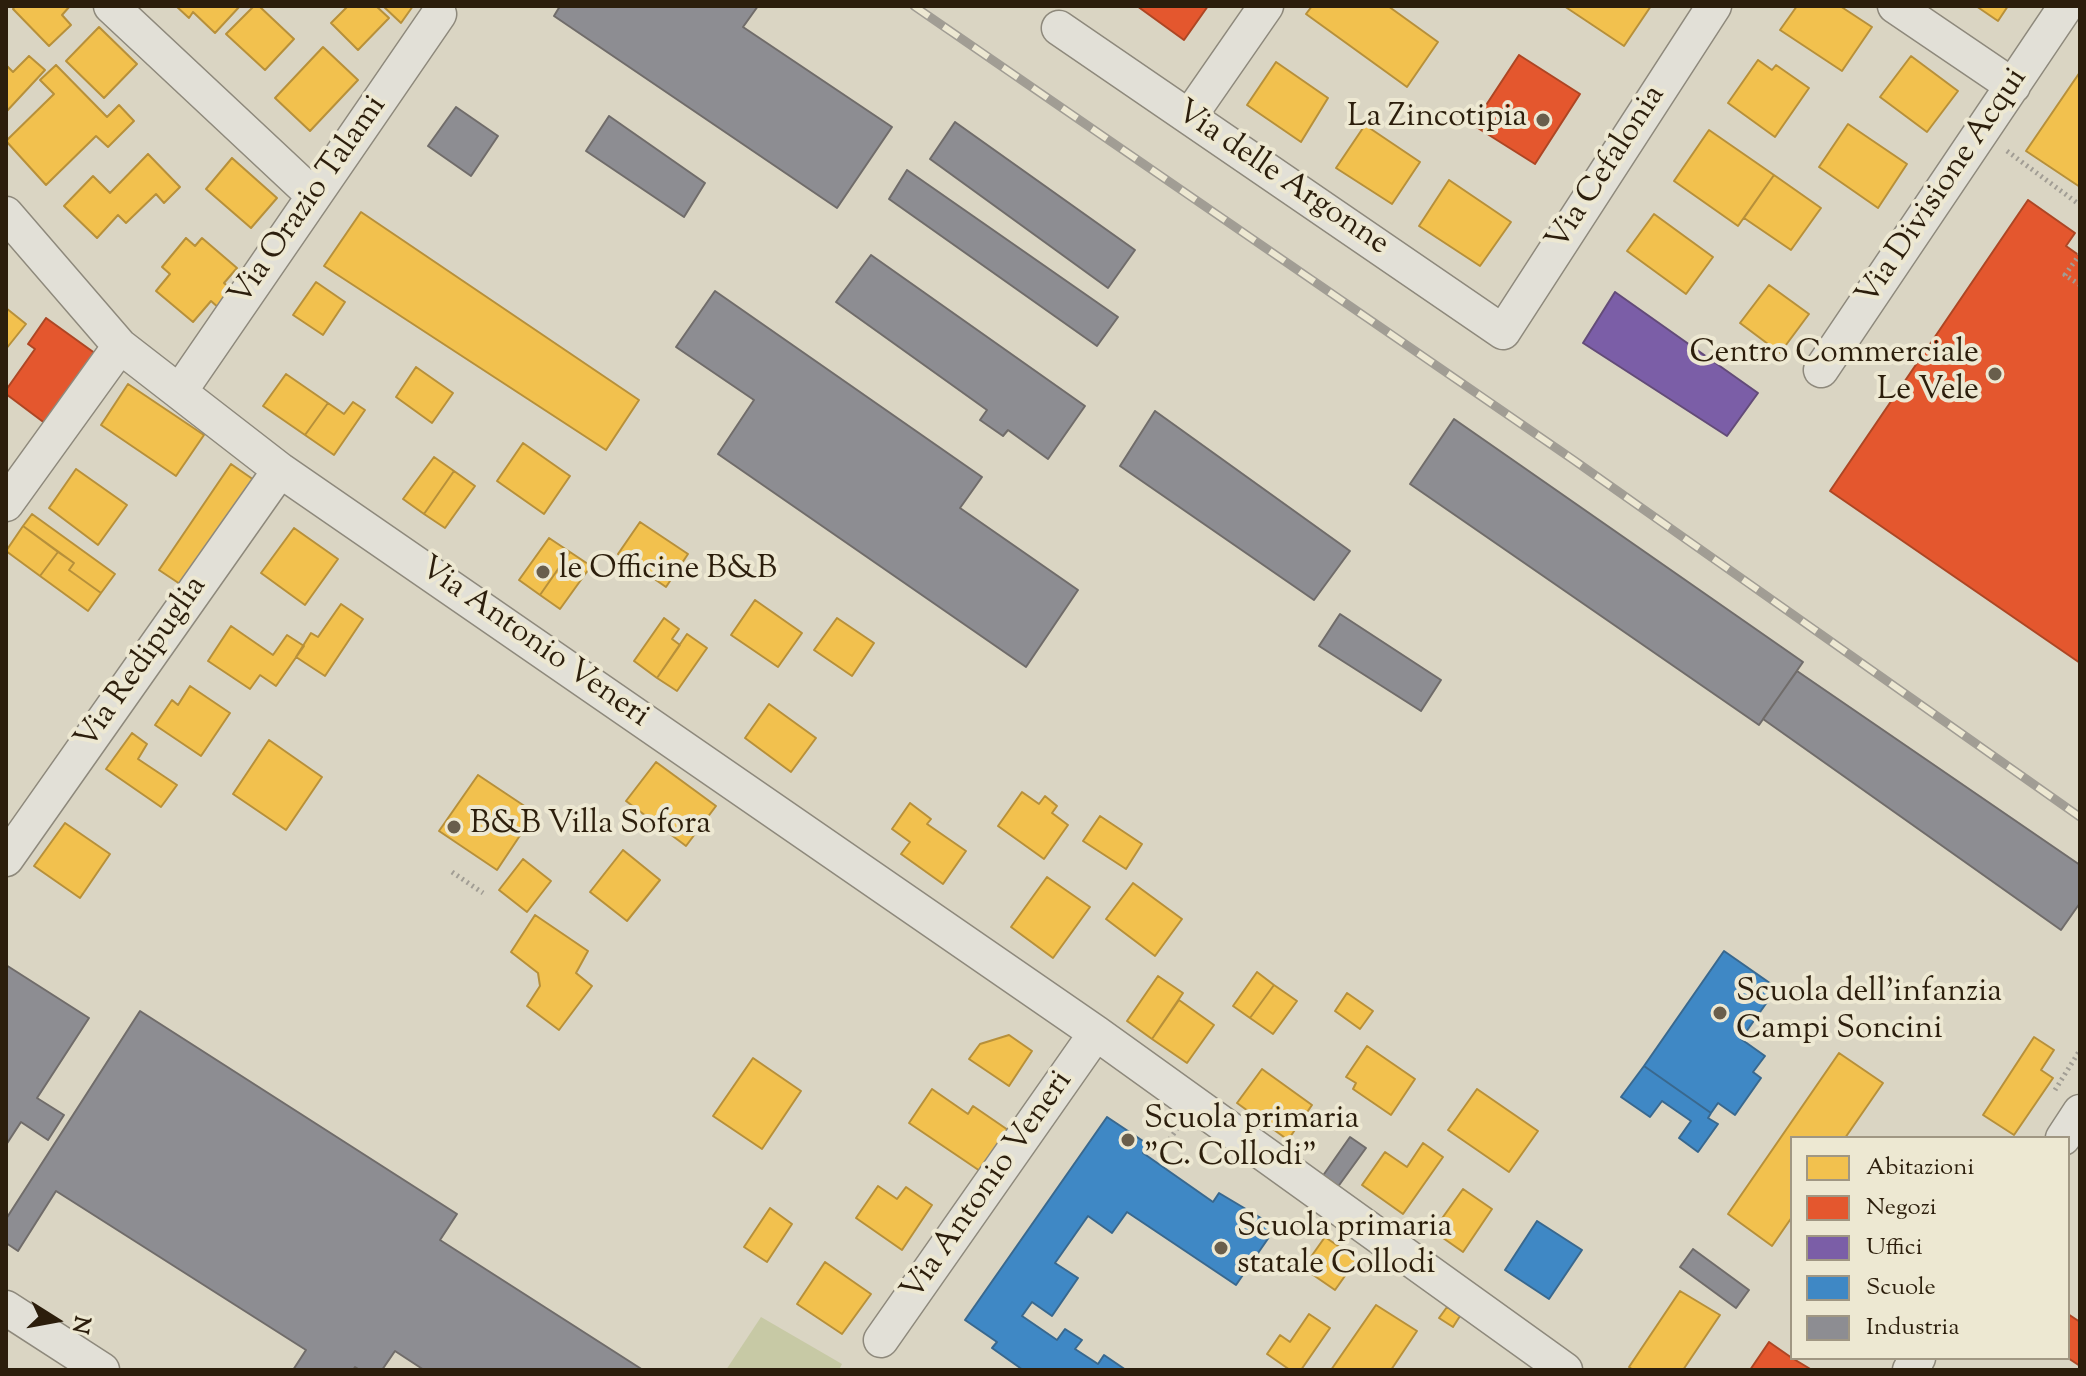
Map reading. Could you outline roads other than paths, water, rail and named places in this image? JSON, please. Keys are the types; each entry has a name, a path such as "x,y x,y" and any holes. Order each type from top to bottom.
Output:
{"street":[{"path":"111,6 314,196"},
{"path":"1189,117 1266,6"},
{"name":"Via Cefalonia","path":"1503,332 1714,6"},
{"path":"1895,6 2013,86"},
{"name":"Via Divisione Acqui","path":"1821,370 2066,6"},
{"name":"Via Orazio Talami","path":"180,391 439,14"},
{"name":"Via delle Argonne","path":"1059,28 1503,332"},
{"name":"Via Antonio Veneri","path":"6,214 120,346 280,470 1096,1033 1565,1370"},
{"path":"6,504 120,346"},
{"name":"Via Redipuglia","path":"6,859 280,470"},
{"name":"Via Antonio Veneri","path":"881,1340 1096,1033"},
{"path":"2064,1136 2080,1112"},
{"path":"6,1308 102,1370"}],"railway":[{"path":"914,6 1575,461 2080,817"}],"place":[{"name":"La Zincotipia","path":"1543,120"},
{"name":"Centro Commerciale Le Vele","path":"1995,374"},
{"name":"le Officine B&B","path":"543,572"},
{"name":"B&B Villa Sofora","path":"454,827"},
{"name":"Scuola dell'infanzia Campi Soncini","path":"1720,1013"},
{"name":"Scuola primaria \"C. Collodi\"","path":"1128,1140"},
{"name":"Scuola primaria statale Collodi","path":"1221,1248"}]}
